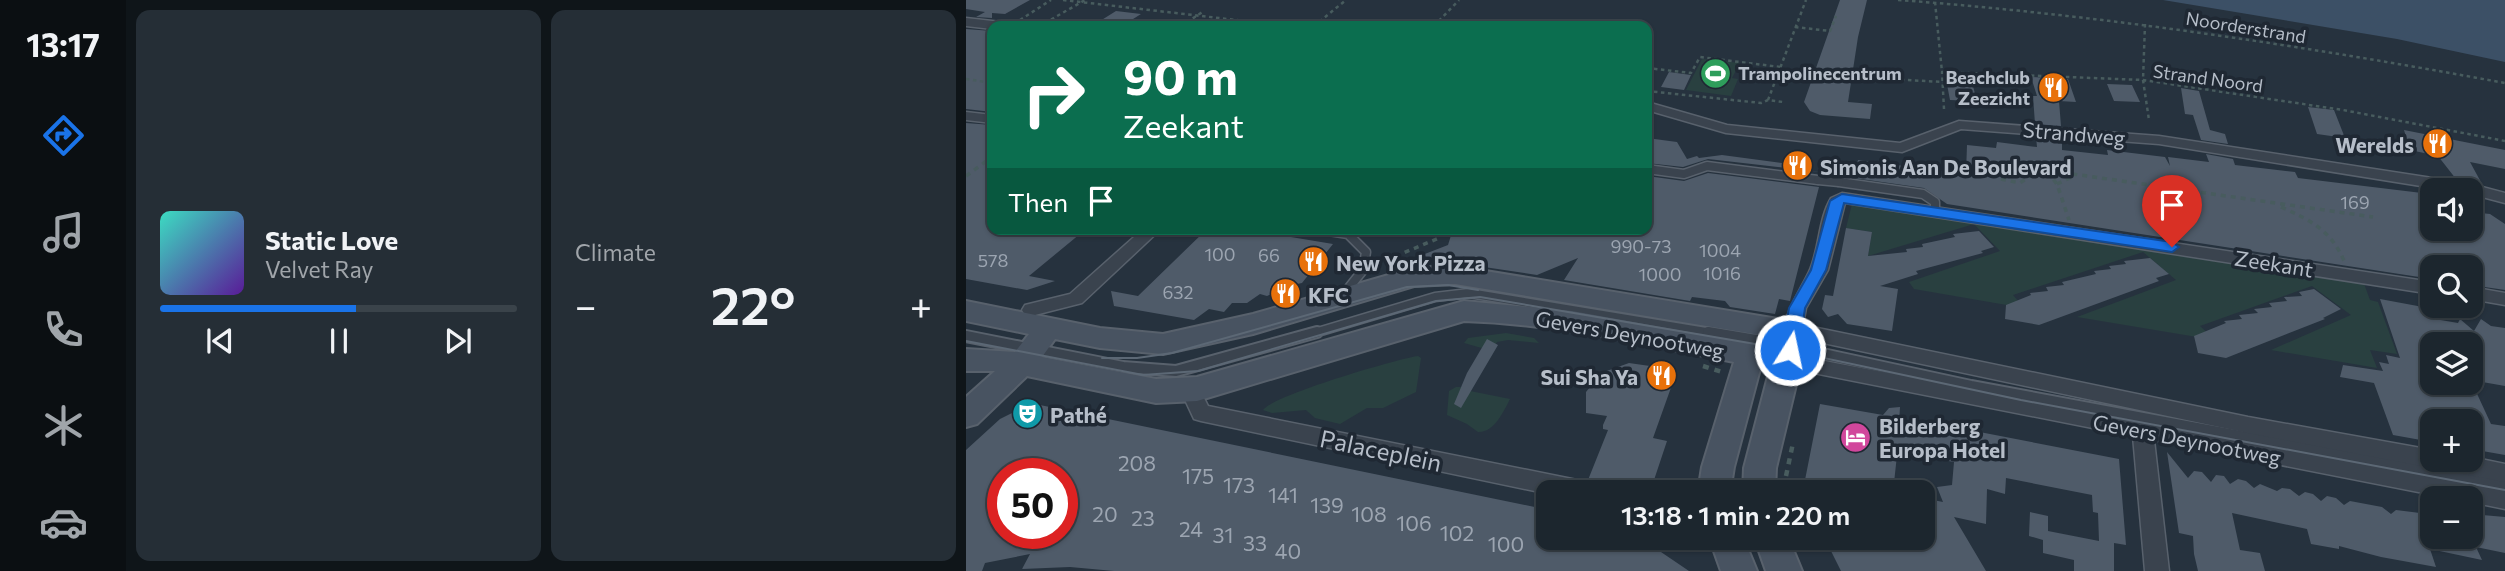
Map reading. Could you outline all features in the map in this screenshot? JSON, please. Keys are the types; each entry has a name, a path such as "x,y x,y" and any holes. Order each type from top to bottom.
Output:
{"main road":[{"name":"Gevers Deynootweg","path":"966,360 1026,343 1100,338 1163,344 1220,332 1413,277 1455,275 1779,347"},
{"name":"Gevers Deynootweg","path":"967,318 1156,391 1195,401 1464,311 1491,311 1779,347"},
{"path":"966,391 1026,343"},
{"path":"966,415 1026,343"},
{"path":"1716,480 1718,467 1779,347"},
{"path":"1760,480 1779,347"},
{"path":"1731,550 1738,571"},
{"path":"1776,550 1784,571"}],"street":[{"path":"966,22 987,24"},
{"name":"Strandweg","path":"1652,107 1726,129 1902,148 1959,124 2159,140 2471,189 2505,198"},
{"path":"966,116 987,118"},
{"name":"Zeekant","path":"1779,347 1819,270 1837,201 1852,197 2420,286"},
{"path":"1026,343 1146,235"},
{"path":"2483,295 2505,299"},
{"name":"Gevers Deynootweg","path":"1779,347 2143,431 2505,499"},
{"name":"Gevers Deynootweg","path":"1779,347 2248,425 2420,457"},
{"name":"Palaceplein","path":"1195,401 1536,480"},
{"path":"2143,431 2157,571"},
{"name":"Gevers Deynootweg","path":"2483,469 2505,473"}],"lane":[{"path":"1652,170 1684,174 1707,166 1839,182 1923,194 1935,202 1935,210"},
{"path":"1337,299 1349,290 1363,270 1366,252 1349,235"},
{"name":"Gevers Deynootweg","path":"1026,343 1124,367 1176,371 1230,358 1435,297 1469,293 1779,347 2505,485"}],"path":[{"path":"1020,20 1051,0"},
{"path":"1063,0 1241,21"},
{"path":"1320,21 1346,0"},
{"path":"1439,21 1459,0"},
{"path":"1768,100 1806,0"},
{"name":"Noorderstrand","path":"1898,0 2145,24 2505,83"},
{"path":"1048,21 1083,1"},
{"path":"1935,2 1944,108"},
{"path":"1188,21 1204,11"},
{"path":"1795,27 1830,31 1836,16"},
{"path":"2145,24 2143,80 2149,120"},
{"path":"1652,69 1691,73 1700,57 1780,67"},
{"name":"Strand Noord","path":"1942,72 2143,80 2343,110 2505,141"},
{"path":"1780,74 1814,75"},
{"path":"1852,77 1943,82"},
{"path":"966,79 987,82"},
{"path":"1652,92 1761,103 1768,100 1783,102"},
{"path":"966,176 987,161"},
{"path":"2003,164 2373,217"},
{"path":"2001,179 2021,183 2039,170"},
{"path":"2045,171 2057,184 2057,193 2069,211 2069,223"},
{"path":"2057,184 2074,176"},
{"path":"2276,204 2316,225 2335,239 2346,266"},
{"path":"1363,270 1439,238"},
{"name":"Gevers Deynootweg","path":"1694,363 1721,372"}],"green space":[{"name":"Trampolinecentrum","path":"1702,59 1740,63 1732,78 1738,79 1731,96 1686,90"},
{"path":"1853,200 2363,281 2370,300 2378,302 2397,354 2370,350 2377,368 2271,350 2351,315 2312,286 2200,326 2215,340 2077,317 2176,280 2143,252 2013,295 2024,308 1914,289 1909,282 2000,251 1974,224 1868,256 1872,232 1846,228"},
{"path":"1506,333 1534,338 1539,343 1508,340 1497,342 1492,351 1464,343 1468,338"},
{"path":"1418,356 1421,358 1416,392 1383,408 1367,408 1340,424 1315,418 1306,410 1272,413 1263,410 1310,388"},
{"path":"1456,387 1469,387 1470,391 1510,399 1494,425 1478,432 1447,415 1449,391"}],"water":[{"path":"2163,0 2505,0 2505,62 2397,39"}],"building":[{"path":"966,0 1030,0 1005,14 992,13 992,18 976,17 985,12 966,9"},
{"path":"1840,0 1867,0 1848,102 1872,104 1870,119 1820,115 1810,111 1804,102"},
{"path":"1116,11 1141,14 1130,21 1100,21"},
{"path":"966,29 987,31 987,111 966,109"},
{"path":"1669,72 1691,75 1684,90 1661,87"},
{"path":"1945,74 1970,75 1977,101 1950,100"},
{"path":"2031,77 2068,79 2076,102 2059,101 2061,126 2035,124 2033,96 2037,96"},
{"path":"2107,84 2132,85 2140,102 2114,101"},
{"path":"2181,88 2199,91 2210,130 2225,134 2228,144 2201,140 2193,115 2185,114"},
{"path":"2308,107 2334,110 2345,138 2317,134"},
{"path":"966,123 987,125 987,235 1079,235 1029,276 1055,281 1027,290 966,279"},
{"path":"2404,130 2505,150 2505,169 2470,162 2479,178 2455,178 2438,156 2410,150"},
{"path":"2036,137 2062,139 2062,150 2108,155 2107,150 2165,157 2170,166 2168,157 2209,162 2206,154 2233,159 2235,165 2295,172 2298,178 2420,193 2420,241 2483,241 2483,213 2490,214 2505,224 2505,290 2483,287 2483,255 2420,255 2420,277 1947,204 1924,188 1854,178 1858,160 1966,174 1967,145 1996,148 1997,142 2037,147"},
{"path":"1652,139 1677,142 1687,159 1722,155 1813,167 1812,171 1708,159 1683,167 1652,164"},
{"path":"1708,173 1819,187 1790,301 1779,299 1775,314 1730,307 1725,301 1692,297 1690,301 1564,280 1578,258 1537,275 1417,257 1448,245 1451,235 1652,235 1652,177 1684,181"},
{"path":"1846,228 1872,232 1868,256 1907,252 1906,249 1923,247 1922,244 1955,237 1953,234 1979,231 1994,247 1981,251 1983,253 1916,271 1918,274 1880,286 1898,289 1892,331 1847,324 1838,314 1828,317 1822,309 1825,295 1833,296"},
{"path":"1201,235 1279,235 1333,244 1302,283 1267,296 1260,294 1247,303 1232,303 1224,312 1209,309 1194,320 1114,306 1111,291 1138,296"},
{"path":"2150,258 2169,274 2156,278 2159,281 2039,325 2005,319 2006,305 2031,295 2030,293 2048,291 2046,287 2064,285 2062,282 2096,274 2094,271 2126,264 2124,261"},
{"path":"2314,289 2341,309 2323,318 2325,319 2226,358 2198,353 2194,336 2226,323 2224,321 2242,319 2239,315 2258,313 2254,309 2272,307 2269,303 2287,301 2284,297 2302,296 2299,292"},
{"path":"2380,299 2420,306 2420,318 2458,323 2460,319 2474,331 2481,319 2491,326 2505,328 2505,386 2483,382 2483,332 2420,332 2420,395 2478,395 2491,424 2505,426 2505,455 2483,451 2483,409 2420,409 2420,440 2393,435 2374,383 2340,377 2343,365 2383,371 2379,362 2389,364 2386,355 2400,358"},
{"path":"1487,339 1498,345 1461,408 1454,404 1467,373"},
{"path":"1629,363 1657,367 1667,372 1664,381 1673,382 1653,438 1667,441 1654,480 1588,480 1608,430 1603,429 1607,416 1586,413 1586,392 1601,373"},
{"path":"1820,404 1883,415 1889,408 1900,407 1899,424 1933,430 1933,423 2119,459 2126,545 2114,543 2114,571 2074,571 2074,560 2043,553 2043,540 2029,536 2030,512 2048,516 2048,531 2099,541 2098,513 2093,512 2092,495 2006,478 2005,494 1987,489 1986,524 1954,517 1986,571 1841,571 1830,550 1935,550 1935,500 1943,502 1937,487 1952,485 1954,462 1943,460 1944,455 1898,446 1894,480 1805,480"},
{"path":"1040,405 1536,507 1536,550 1661,550 1689,571 1114,571 1070,567 1022,569 1030,554 985,563 982,571 966,571 966,450 1000,419 1016,411"},
{"path":"2167,452 2188,478 2194,471 2202,472 2211,482 2216,475 2224,476 2230,484 2238,479 2246,481 2254,488 2260,484 2277,491 2282,488 2290,489 2299,496 2305,492 2313,494 2321,501 2327,496 2336,498 2344,505 2350,501 2382,507 2391,514 2396,510 2420,513 2420,549 2430,549 2436,567 2339,546 2339,549 2311,544 2307,529 2232,513 2240,550 2260,553 2265,571 2198,571 2193,536 2179,533"},
{"path":"2483,515 2505,517 2505,553 2483,548"},
{"path":"2430,549 2477,549 2482,560"}],"tram line":[{"path":"1102,358 1137,358 1172,353 1407,287 1448,285 1478,290"},
{"path":"966,341 1143,375 1198,371 1436,301 1480,297 1767,346 2021,400 2505,490"}],"place":[{"name":"Trampolinecentrum","path":"1715,73"},
{"name":"Beachclub Zeezicht","path":"2053,87"},
{"name":"Werelds","path":"2437,144"},
{"name":"Simonis Aan De Boulevard","path":"1797,166"},
{"name":"New York Pizza","path":"1313,262"},
{"name":"KFC","path":"1285,294"},
{"name":"Sui Sha Ya","path":"1661,376"},
{"name":"Pathé","path":"1027,414"},
{"name":"Bilderberg Europa Hotel","path":"1856,437"}],"route":[{"path":"1790,350 1797,308 1819,270 1834,208 1842,198 1852,197 2172,247"}]}
